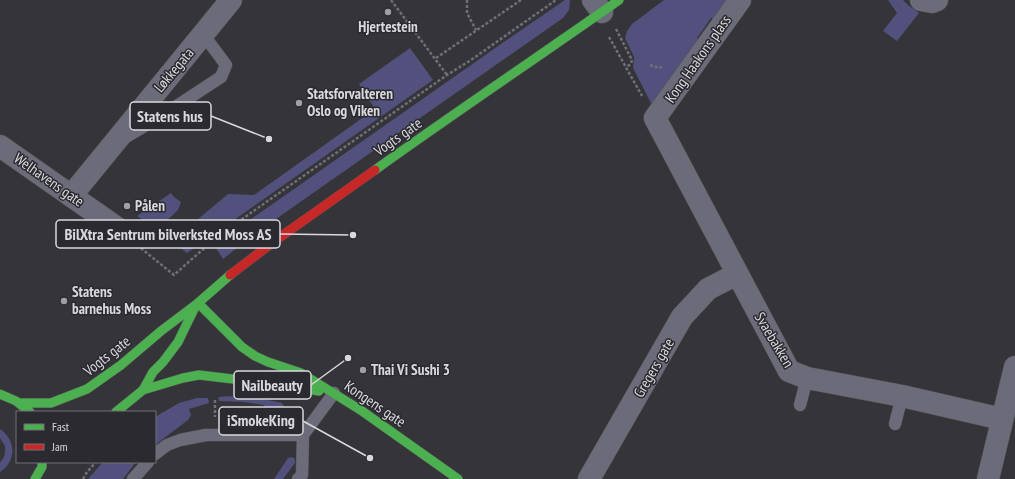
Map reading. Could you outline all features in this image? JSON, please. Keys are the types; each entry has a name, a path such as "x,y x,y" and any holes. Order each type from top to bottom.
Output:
{"main road":[{"name":"Vogts gate","path":"20,403 51,403 70,397 87,389 121,365 224,280 276,240 442,123 608,10"},
{"name":"Vogts gate","path":"117,411 143,390 152,372 163,362 178,342 198,303"},
{"name":"Kongens gate","path":"198,303 248,352 268,362 301,373 362,411 458,479"},
{"path":"143,390 183,378 199,375 284,385 334,393"},
{"path":"0,394 20,403 29,411"},
{"path":"35,479 44,464"}],"street":[{"name":"Løkkegata","path":"71,196 231,0"},
{"name":"Kong Haakons plass","path":"655,118 740,0"},
{"path":"921,0 932,2 937,0"},
{"name":"Svaebakken","path":"655,118 736,274 789,371 806,378 902,396 1002,419"},
{"name":"Welhavens gate","path":"0,146 120,230"},
{"name":"Gregers gate","path":"589,479 682,318 708,289 736,274"},
{"path":"988,479 1015,367"}],"lane":[{"path":"110,147 221,78 226,65 203,34"},
{"path":"800,405 806,378"},
{"path":"298,479 302,475 303,435 334,393"},
{"path":"895,424 902,396"},
{"path":"156,453 167,445 180,440 206,435 303,435"},
{"path":"133,479 147,463"}],"path":[{"path":"391,0 436,58 447,75"},
{"path":"467,0 467,13 476,30"},
{"path":"436,58 521,0"},
{"path":"120,230 174,274 218,236 556,0"},
{"path":"608,10 632,60 631,64 626,67"},
{"path":"609,37 655,118"},
{"path":"215,397 217,434"},
{"path":"82,479 95,463"}],"shaded area":[{"path":"565,0 570,0 569,10 563,18 256,233 223,259 214,245"},
{"path":"664,0 730,0 716,20 711,18 697,38 702,41 652,105 633,68 634,57 625,38 627,31 632,24"},
{"path":"888,0 903,0 919,13 897,41 883,31 897,13"},
{"path":"410,48 433,80 187,253 172,241 228,194 254,195 375,109 359,84"},
{"path":"171,193 181,202 178,210 157,230 137,216"},
{"path":"218,397 258,398 274,401 282,403 284,406 284,412 278,418 272,420 265,414 264,405 244,402 219,401"},
{"path":"197,398 208,398 209,403 189,409 191,415 188,420 156,444 156,416 179,403"},
{"path":"0,429 12,445 12,456 6,467 0,472 0,463 4,457 5,446 0,438"},
{"path":"292,457 295,459 295,463 283,479 274,479 288,458"},
{"path":"102,463 135,463 123,479 88,479"}],"traffic: fast":[{"path":"375,170 619,0"},
{"path":"20,403 51,403 87,389 121,365 161,331 198,303 230,275"},
{"path":"198,303 242,347 255,356 301,373 362,411 458,479"},
{"path":"117,411 143,390 153,372 163,362 178,342 195,307"},
{"path":"143,390 183,378 199,375 284,385 319,391"},
{"path":"0,394 16,401 29,411"},
{"path":"35,479 42,467 42,463"}],"traffic: jam":[{"path":"230,275 276,240 375,170"}],"place":[{"name":"Hjertestein","path":"388,12"},
{"name":"Statsforvalteren Oslo og Viken","path":"299,103"},
{"name":"Statens hus","path":"269,139"},
{"name":"Pålen","path":"127,206"},
{"name":"BilXtra Sentrum bilverksted Moss AS","path":"353,235"},
{"name":"Statens barnehus Moss","path":"64,301"},
{"name":"Nailbeauty","path":"348,358"},
{"name":"Thai Vi Sushi 3","path":"363,370"},
{"name":"iSmokeKing","path":"370,458"}]}
